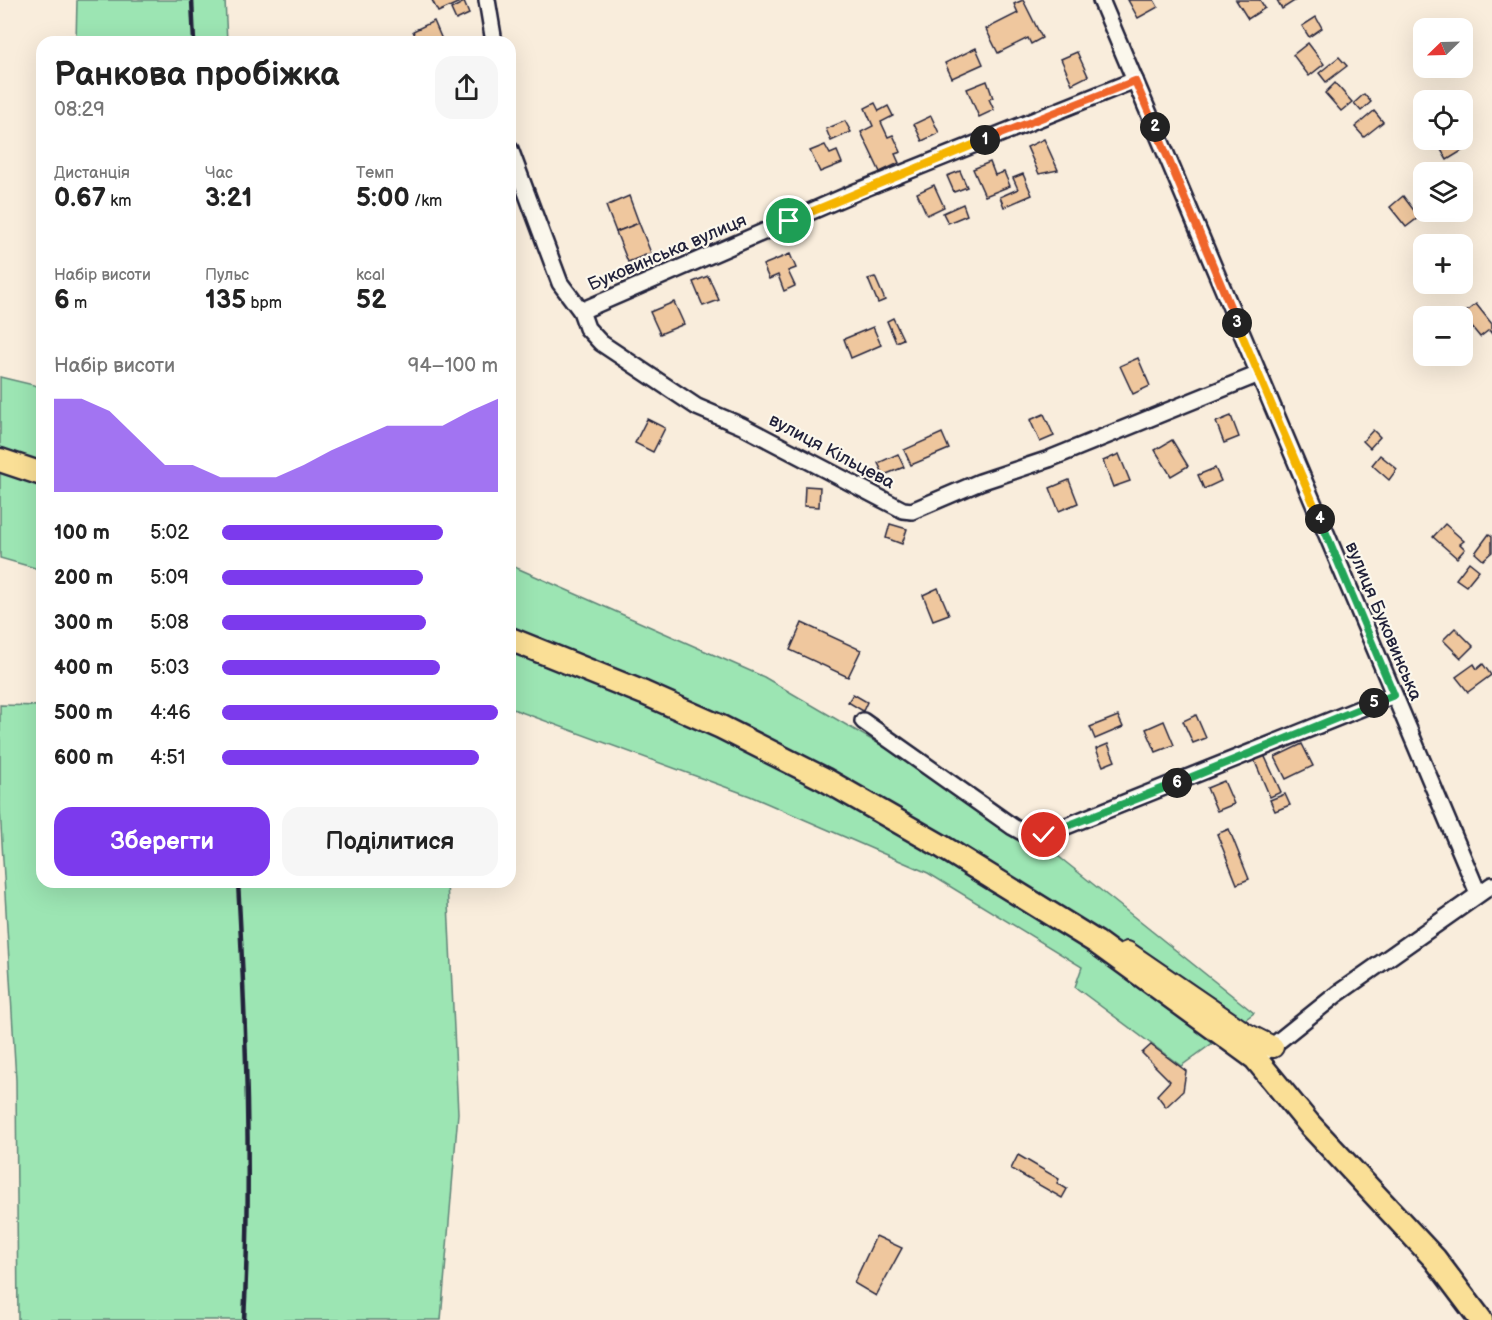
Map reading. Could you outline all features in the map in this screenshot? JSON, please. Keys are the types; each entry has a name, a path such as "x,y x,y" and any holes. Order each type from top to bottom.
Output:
{"highway":[{"path":"0,460 36,472"},
{"path":"516,641 682,710 824,779 941,846 1095,942 1264,1052 1310,1125 1435,1259 1481,1320"}],"street":[{"path":"487,0 493,36"},
{"name":"вулиця Буковинська","path":"1101,0 1478,893"},
{"name":"Буковинська вулиця","path":"580,311 858,191 1135,81"},
{"name":"вулиця Кільцева","path":"516,165 560,283 580,311 587,328 601,343 697,406 742,426 903,510 912,511 980,482 1049,459 1259,374"},
{"path":"863,721 1013,828 1029,836 1044,835 1394,695"},
{"path":"1264,1052 1337,994 1492,885"}],"green space":[{"path":"77,0 225,0 227,36 76,36"},
{"path":"0,377 36,386 36,568 0,558"},
{"path":"516,568 764,677 1023,828 1254,1013 1181,1066 1075,987 1082,967 928,873 750,796 516,710"},
{"path":"0,705 36,706 36,888 447,888 458,1113 441,1320 18,1320 16,1080 0,809"}],"building":[{"path":"432,0 464,0 438,12"},
{"path":"1023,0 1042,38 1031,44 1028,38 998,53 986,29 1018,13 1014,4"},
{"path":"1128,0 1154,0 1158,7 1138,18"},
{"path":"1236,0 1260,0 1265,8 1248,19"},
{"path":"1277,0 1296,0 1282,9"},
{"path":"464,2 469,14 456,20 451,9"},
{"path":"1316,17 1322,28 1309,37 1302,26"},
{"path":"434,21 440,36 415,36 413,31"},
{"path":"1308,43 1324,64 1309,76 1293,55"},
{"path":"976,48 983,64 952,78 945,63"},
{"path":"1077,52 1088,76 1072,84 1061,59"},
{"path":"1339,57 1347,66 1326,82 1319,73"},
{"path":"987,81 993,98 989,99 994,110 979,117 967,89"},
{"path":"1335,83 1352,102 1341,111 1325,93"},
{"path":"1364,94 1371,102 1361,111 1354,103"},
{"path":"875,103 879,111 888,106 893,116 881,122 888,137 893,135 901,152 895,154 899,163 880,172 861,132 873,126 865,108"},
{"path":"1374,111 1383,122 1364,137 1355,127"},
{"path":"931,116 939,133 922,141 914,124"},
{"path":"845,121 851,132 831,141 826,129"},
{"path":"1044,139 1058,170 1039,174 1027,147"},
{"path":"825,145 830,154 837,151 842,163 820,172 810,151"},
{"path":"1441,150 1463,150 1447,160"},
{"path":"990,162 995,175 1004,172 1010,186 985,196 973,169"},
{"path":"960,171 967,187 954,192 947,176"},
{"path":"1023,174 1032,195 1004,207 1000,197 1018,189 1013,178"},
{"path":"934,185 944,207 927,215 917,193"},
{"path":"629,196 639,223 616,232 606,206"},
{"path":"1403,196 1413,209 1413,222 1406,227 1390,207"},
{"path":"963,204 967,215 948,223 943,213"},
{"path":"639,223 651,253 628,262 616,232"},
{"path":"790,254 796,268 788,271 795,286 784,291 778,275 769,279 763,265"},
{"path":"708,276 719,300 703,306 693,282"},
{"path":"875,277 885,300 878,303 868,279"},
{"path":"674,302 684,324 660,334 650,312"},
{"path":"1476,304 1492,324 1492,334 1489,330 1480,337 1473,328 1473,306"},
{"path":"893,318 903,339 896,342 887,321"},
{"path":"873,327 881,345 851,358 844,339"},
{"path":"1138,358 1150,386 1133,394 1120,366"},
{"path":"1044,414 1054,436 1040,442 1030,420"},
{"path":"1231,416 1239,437 1224,443 1216,422"},
{"path":"647,419 665,428 653,452 635,443"},
{"path":"1373,430 1380,437 1370,448 1363,441"},
{"path":"942,433 949,449 911,465 904,450"},
{"path":"1172,440 1188,466 1171,476 1155,450"},
{"path":"898,454 904,467 884,475 878,463"},
{"path":"1119,454 1130,481 1113,487 1103,461"},
{"path":"1380,455 1397,469 1389,480 1372,465"},
{"path":"1215,468 1221,481 1204,489 1198,475"},
{"path":"1069,480 1078,503 1059,511 1050,488"},
{"path":"805,486 820,487 819,507 804,506"},
{"path":"890,524 907,529 902,544 886,538"},
{"path":"1445,524 1464,541 1460,544 1465,549 1457,558 1433,537"},
{"path":"1489,534 1492,536 1492,552 1483,560 1475,553"},
{"path":"1469,562 1479,570 1466,586 1456,579"},
{"path":"938,588 949,614 933,620 923,595"},
{"path":"802,623 861,650 848,677 790,650"},
{"path":"1455,628 1473,646 1461,658 1443,640"},
{"path":"1474,664 1477,669 1483,664 1491,675 1468,692 1456,677"},
{"path":"853,694 867,702 863,711 848,702"},
{"path":"1196,715 1206,738 1193,743 1183,721"},
{"path":"1118,716 1123,727 1095,739 1090,727"},
{"path":"1164,721 1174,745 1156,752 1146,729"},
{"path":"1108,744 1115,761 1103,766 1096,749"},
{"path":"1302,744 1313,766 1286,779 1275,757"},
{"path":"1260,746 1281,792 1270,797 1250,750"},
{"path":"1224,781 1234,804 1217,811 1207,788"},
{"path":"1285,794 1290,805 1275,811 1270,800"},
{"path":"1229,829 1249,879 1237,884 1217,834"},
{"path":"1151,1045 1186,1071 1183,1091 1166,1107 1157,1095 1170,1081 1142,1053"},
{"path":"1018,1155 1059,1179 1057,1183 1067,1189 1062,1198 1011,1169"},
{"path":"876,1236 902,1248 876,1296 854,1283"}],"railway":[{"path":"192,0 194,36"},
{"path":"238,888 247,1101 248,1210 244,1320"}],"route":[{"path":"789,221 858,191 1135,81 1394,695 1089,819 1044,835"}]}
